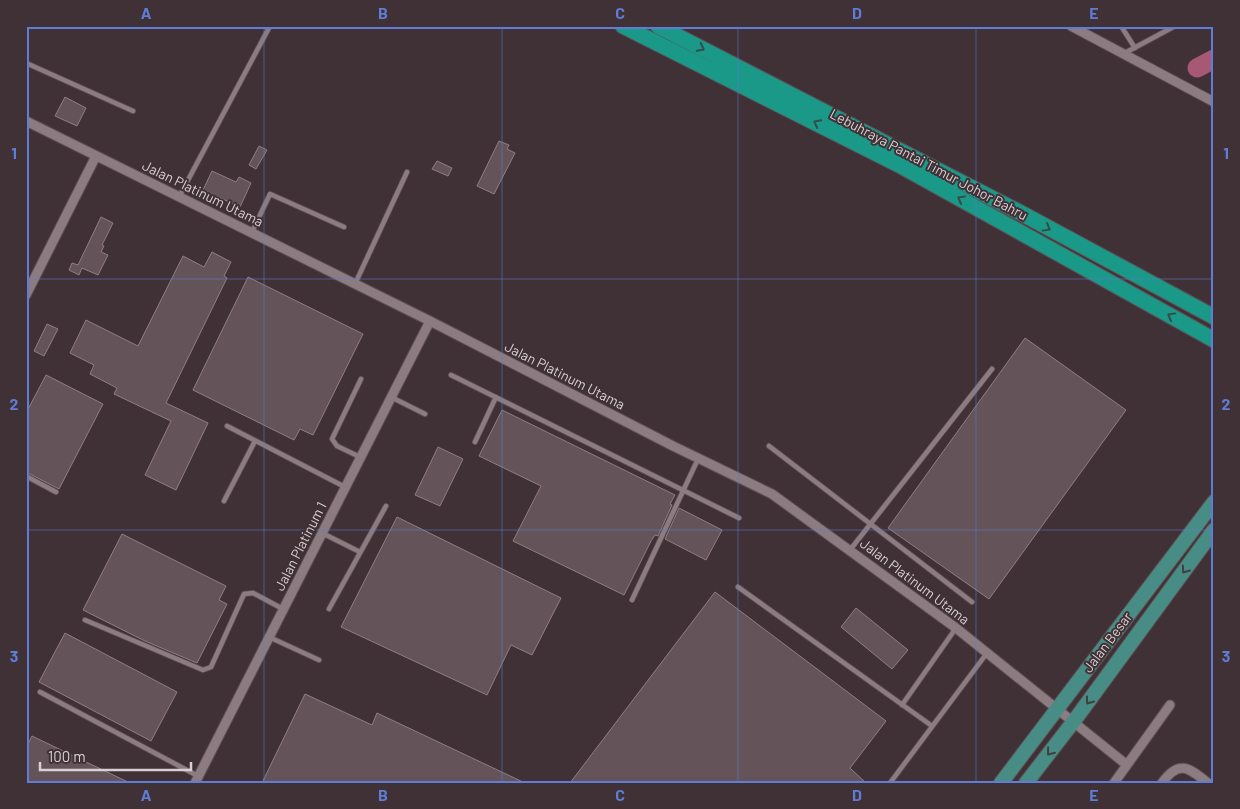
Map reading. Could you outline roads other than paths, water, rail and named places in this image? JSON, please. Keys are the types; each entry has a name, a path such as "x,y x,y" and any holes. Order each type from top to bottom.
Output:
{"highway":[{"name":"Lebuhraya Pantai Timur Johor Bahru","path":"623,26 901,166 1214,340"},
{"name":"Lebuhraya Pantai Timur Johor Bahru","path":"658,26 1021,213 1214,318"}],"main road":[{"name":"Jalan Besar","path":"1001,783 1214,502"},
{"name":"Jalan Besar","path":"1026,783 1074,721 1214,530"}],"street":[{"path":"1071,26 1214,102"},
{"name":"Jalan Platinum Utama","path":"26,121 430,321 782,500 956,628 1127,765"},
{"path":"26,295 96,156"},
{"name":"Jalan Platinum 1","path":"197,779 430,321"},
{"path":"1114,783 1170,704"},
{"path":"1162,783 1168,774 1178,768 1192,770 1208,783"}],"lane":[{"path":"179,197 270,26"},
{"path":"1121,26 1135,48"},
{"path":"1123,54 1175,26"},
{"path":"26,63 133,111"},
{"path":"356,284 407,172"},
{"path":"251,233 270,194 344,227"},
{"path":"850,550 992,369"},
{"path":"452,374 739,518"},
{"path":"360,457 337,446 332,439 361,379"},
{"path":"391,397 425,414"},
{"path":"476,442 496,397"},
{"path":"227,426 345,487"},
{"path":"224,501 255,441"},
{"path":"769,446 972,602"},
{"path":"632,600 698,458"},
{"path":"26,476 56,492"},
{"path":"329,609 386,506"},
{"path":"322,534 360,552"},
{"path":"738,587 932,726"},
{"path":"86,620 204,670 211,667 244,594 253,593 283,609"},
{"path":"902,705 956,628"},
{"path":"269,636 319,660"},
{"path":"890,783 987,653"},
{"path":"40,692 197,779"}],"waterway":[{"path":"1197,68 1214,59"}]}
